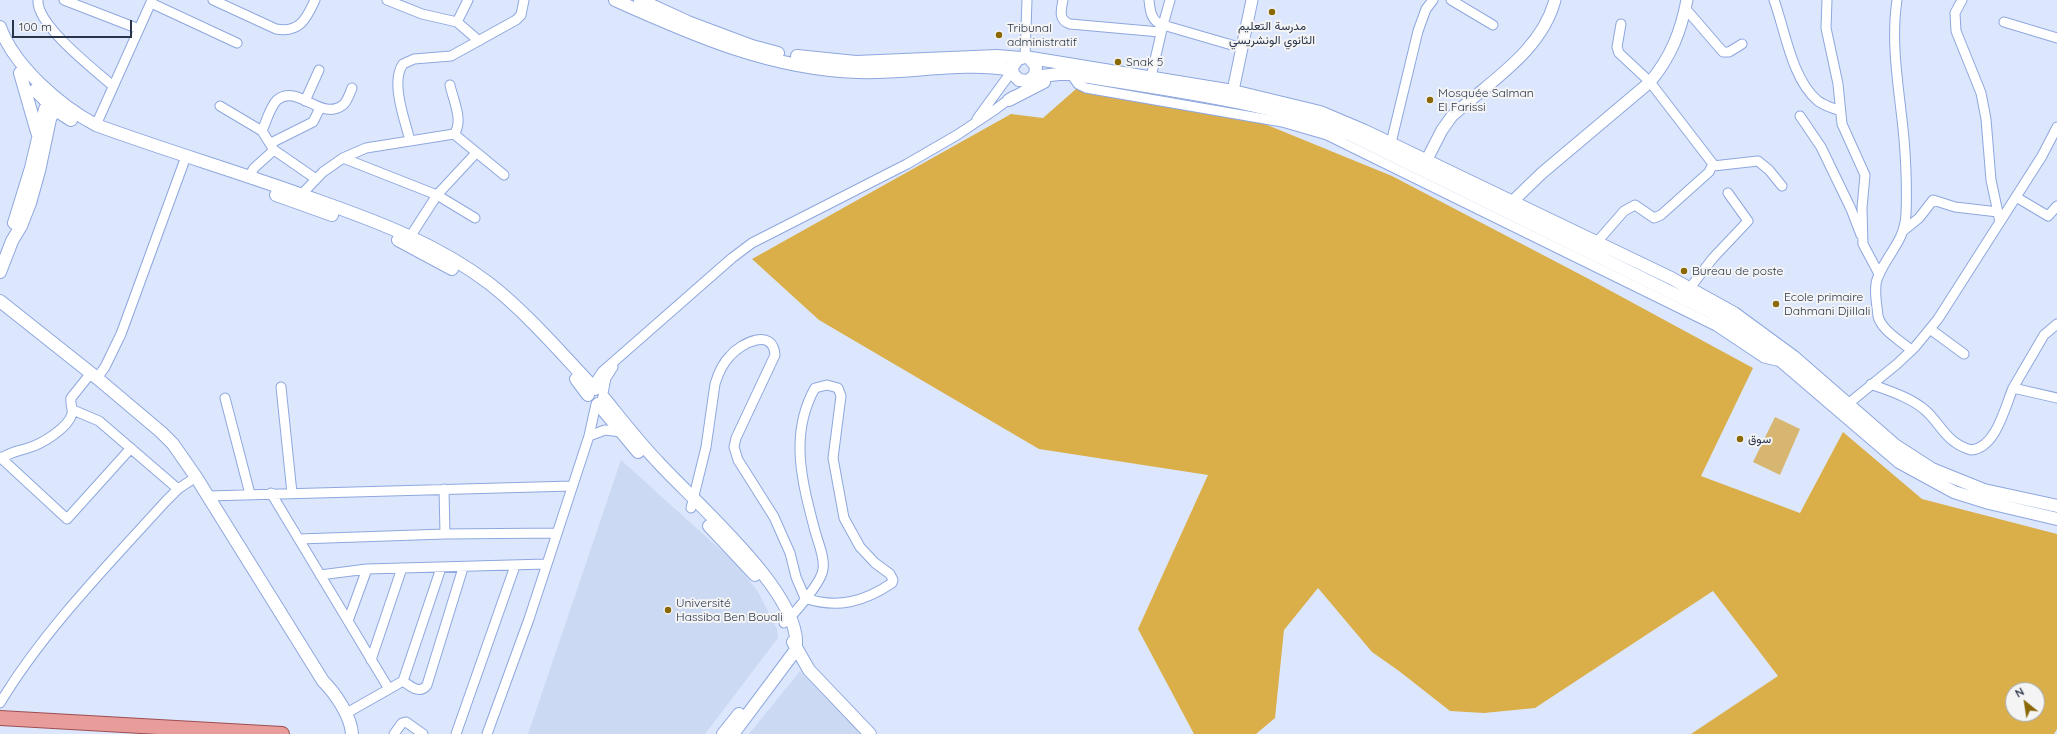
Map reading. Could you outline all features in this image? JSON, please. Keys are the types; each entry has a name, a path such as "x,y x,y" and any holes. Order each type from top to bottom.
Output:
{"main road":[{"path":"615,0 688,33 752,51 830,70 884,73 982,67 1012,70"},
{"path":"640,0 752,51 775,52 856,62 997,56 1025,58 1151,77 1232,96 1324,125 1424,165"},
{"path":"0,27 12,50 53,102 68,118 93,132 298,198 368,218 410,237 465,267 490,284 579,383 597,396 653,463"},
{"path":"0,45 20,74 53,102 96,125 249,177 365,226 417,249 460,273 512,309"},
{"path":"1025,58 1015,61 1012,70 1014,76 1019,80 1059,74 1071,74 1232,96 1320,112 1392,143 1424,165 1507,211 1686,293 1734,313 1783,356 1839,412 1899,462 1934,482 1973,498 2057,519"},
{"path":"1025,58 1036,66 1036,72 1030,79"},
{"path":"20,74 38,136"},
{"path":"1009,100 1059,74"},
{"path":"0,272 12,241 21,226 30,203 53,102"},
{"path":"12,241 13,225 31,168 42,117 53,102"},
{"path":"48,129 68,118"},
{"path":"1507,211 1597,242 1686,293"},
{"path":"0,301 94,375 173,444 196,477 345,714 352,728 352,734"},
{"path":"1783,356 1848,403 1896,445 1932,469 1984,490 2057,506"},
{"path":"597,396 621,432 692,504 741,547 769,580 796,638 723,734"},
{"path":"733,734 786,665 793,643"},
{"path":"793,643 809,670 870,734"},
{"path":"0,719 189,731 282,734"}],"street":[{"path":"38,0 43,18 52,30 113,86"},
{"path":"64,0 139,29"},
{"path":"213,0 276,29 286,31 296,28 306,19 315,0"},
{"path":"387,0 422,14 457,22 479,41"},
{"path":"457,22 468,0"},
{"path":"410,141 397,86 400,68 408,61 451,56 479,41 516,20 521,15 524,0"},
{"path":"1025,58 1026,0"},
{"path":"1063,0 1062,17 1065,23 1161,28 1242,48"},
{"path":"1149,0 1150,10 1154,20 1161,28"},
{"path":"1151,77 1161,28 1170,0"},
{"path":"1232,96 1252,0"},
{"path":"1392,143 1418,31 1426,9 1433,0"},
{"path":"1451,0 1494,25"},
{"path":"1424,165 1442,130 1452,116 1533,45 1552,12 1555,0"},
{"path":"1774,0 1792,56 1804,83 1817,100 1840,111"},
{"path":"1827,0 1826,28 1838,84 1842,124 1865,175 1862,238"},
{"path":"1896,0 1896,76 1904,140 1906,215 1904,231 1896,248 1879,274 1876,289 1879,318 1886,328 1911,350"},
{"path":"1962,0 1955,13 1956,31 1981,93 1986,119 1992,180 2000,222"},
{"path":"96,125 152,2 237,43"},
{"path":"1686,4 1723,52 1729,52 1742,44"},
{"path":"1507,211 1542,173 1650,82 1663,66 1675,44 1686,4"},
{"path":"2004,22 2057,38"},
{"path":"1621,24 1617,46 1619,53 1650,82 1710,157 1713,166"},
{"path":"305,101 319,70"},
{"path":"975,122 1012,70"},
{"path":"1071,74 1078,84 1086,88 1282,122 1327,135 1507,211 1716,326 1764,358 1772,361 1783,356"},
{"path":"487,734 518,649 590,436 597,396 606,378 620,357 732,258 752,243 907,164 957,135 1009,100 1030,79"},
{"path":"450,85 459,123 454,134"},
{"path":"262,131 279,99 292,94 320,108 334,109 344,104 352,88"},
{"path":"220,106 262,131 272,147 316,179"},
{"path":"249,177 254,168 272,147 313,122 320,108"},
{"path":"1800,116 1821,147 1848,203 1862,238 1866,253 1879,274"},
{"path":"1839,412 1911,350 1938,319 2042,156 2057,127"},
{"path":"298,198 323,172 344,158 366,148 454,134 504,175"},
{"path":"410,237 437,195 476,153"},
{"path":"344,158 437,195 475,218"},
{"path":"1597,242 1627,207 1635,205 1654,218 1661,215 1691,190 1713,166 1758,161 1769,170 1782,186"},
{"path":"132,448 67,519 1,457 41,443 55,433 67,422 72,410 71,398 94,375 105,367 121,334 184,162"},
{"path":"1686,293 1712,258 1748,221 1728,193"},
{"path":"2016,197 2048,216 2057,206"},
{"path":"1904,231 1919,218 1933,200 1955,207 1998,212"},
{"path":"1871,384 1917,404 1927,412 1948,438 1971,450 1984,446 1993,437 2013,388 2044,335 2057,324"},
{"path":"1930,329 1964,354"},
{"path":"692,504 706,447 715,384 718,375 730,356 736,350 756,339 768,341 774,347 775,355 736,438 735,453 774,517 790,553 796,577 805,598 822,604 851,603 887,587 893,580 890,574 875,563 860,547 844,518 833,458 841,396 836,387 827,385 815,388 804,414 799,435 801,468 806,496 824,568 817,584 805,598 787,620"},
{"path":"281,387 292,493"},
{"path":"2013,388 2057,398"},
{"path":"225,398 250,494"},
{"path":"72,410 99,421 178,489"},
{"path":"590,436 605,430 621,432"},
{"path":"0,703 53,630 178,489 196,477"},
{"path":"208,496 271,493 572,486"},
{"path":"444,489 445,534"},
{"path":"271,493 389,689"},
{"path":"299,539 445,534 557,533"},
{"path":"320,575 366,569 463,568 546,564"},
{"path":"456,734 515,566"},
{"path":"371,660 402,568"},
{"path":"345,714 402,681 441,568"},
{"path":"402,681 419,690 423,689 427,685 463,568"},
{"path":"348,622 366,569"},
{"path":"394,734 402,723 406,722 423,734"}],"shaded area":[{"path":"1076,89 1255,120 1392,176 1587,278 1753,368 1701,476 1800,513 1843,432 1922,499 2057,534 2057,729 2054,734 1691,734 1778,676 1713,591 1535,708 1484,713 1450,711 1372,652 1318,588 1284,630 1275,718 1256,734 1194,734 1138,629 1208,475 1039,449 819,320 752,259 1011,114 1043,118"},
{"path":"1775,417 1800,429 1780,475 1753,462"},
{"name":"Université Hassiba Ben Bouali","path":"621,460 733,561 757,590 777,629 778,638 705,734 528,734"},
{"path":"800,671 862,734 749,734"}],"place":[{"name":"مدرسة التعليم الثانوي الونشريسي","path":"1272,12"},
{"name":"Tribunal administratif","path":"999,35"},
{"name":"Snak 5","path":"1118,62"},
{"name":"Mosquée Salman El Farissi","path":"1430,100"},
{"name":"Bureau de poste","path":"1684,271"},
{"name":"Ecole primaire Dahmani Djillali","path":"1776,304"},
{"name":"سوق","path":"1740,439"},
{"name":"Université Hassiba Ben Bouali","path":"668,610"}]}
